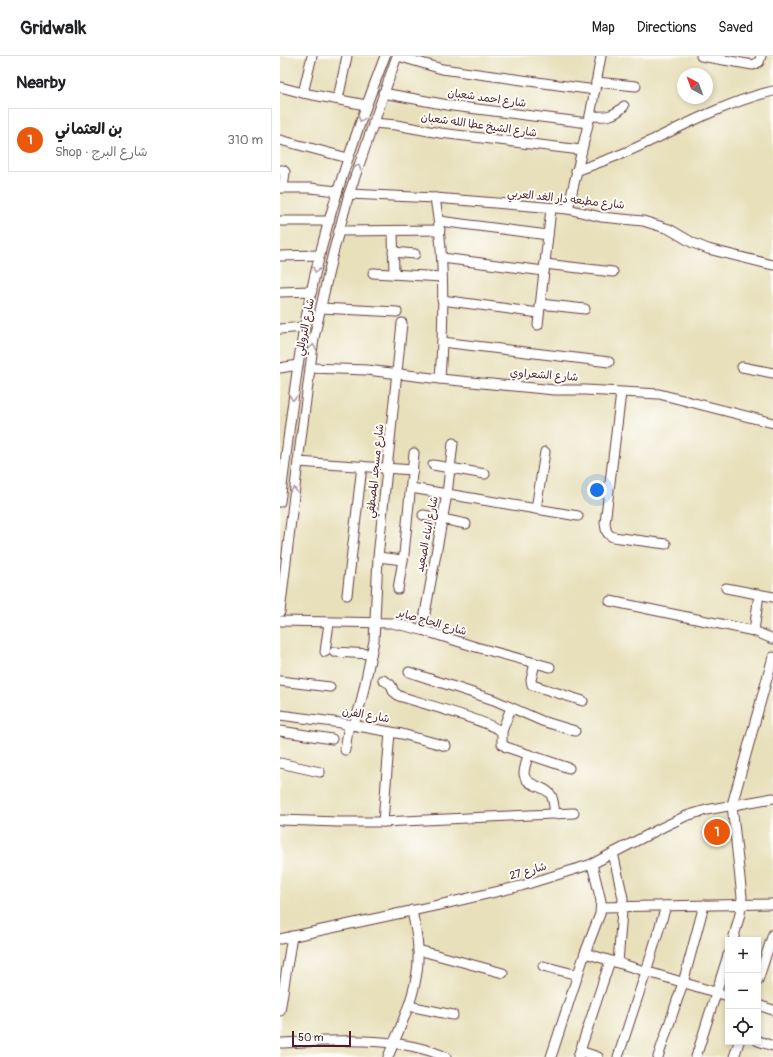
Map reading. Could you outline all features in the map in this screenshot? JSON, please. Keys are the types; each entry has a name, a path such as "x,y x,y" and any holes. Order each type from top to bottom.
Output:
{"street":[{"path":"303,93 312,56"},
{"path":"338,100 347,56"},
{"name":"شارع التروللي","path":"280,502 304,327 320,255 337,191 366,105 385,56"},
{"path":"398,56 442,69 595,86 636,86"},
{"name":"شارع التروللي","path":"280,612 314,338 349,194 383,93 398,56"},
{"path":"568,210 602,56"},
{"path":"701,56 753,65 759,62 761,56"},
{"path":"280,89 366,105"},
{"path":"576,171 630,150 735,102 773,91"},
{"name":"شارع احمد شعبان","path":"383,93 453,106 589,120 611,116 624,106"},
{"name":"شارع الشيخ عطا الله شعبان","path":"373,123 391,124 440,133 581,150"},
{"path":"280,140 348,158"},
{"path":"280,170 285,172 282,188 310,188 337,191"},
{"name":"شارع مطبعه دار الغد العربي","path":"349,194 435,198 568,210 601,217 649,222 669,229 708,249 773,265"},
{"path":"435,198 442,258 442,342 440,379"},
{"path":"538,325 551,209"},
{"path":"280,221 329,221"},
{"path":"339,231 393,231 439,226 548,235"},
{"path":"393,231 394,274"},
{"path":"393,252 415,254"},
{"path":"280,256 320,255"},
{"path":"442,258 613,272"},
{"path":"373,273 442,277"},
{"path":"280,292 312,291"},
{"path":"442,300 540,308 585,309"},
{"path":"321,308 397,312"},
{"name":"شارع مسجد المصطفي","path":"345,750 352,725 361,702 376,622 378,557 402,323"},
{"path":"280,329 304,327"},
{"path":"442,342 608,362"},
{"path":"280,368 298,365"},
{"path":"742,367 773,373"},
{"name":"شارع الشعراوي","path":"310,368 367,370 554,390 647,393 672,397 773,423"},
{"path":"622,393 606,530 608,535 613,537 666,544"},
{"name":"شارع ابناء الصعيد","path":"422,630 448,494 453,444"},
{"path":"536,509 545,452"},
{"path":"398,588 403,560 414,453"},
{"path":"298,462 413,470"},
{"path":"433,465 484,474"},
{"path":"347,594 362,466"},
{"path":"411,488 578,516"},
{"path":"423,515 466,524"},
{"path":"378,557 403,560"},
{"path":"726,588 773,597"},
{"path":"754,631 759,594"},
{"path":"610,601 754,631 773,639"},
{"name":"شارع الحاج صابر","path":"280,621 392,623 422,630 444,638 550,667"},
{"path":"329,623 330,652 371,654"},
{"path":"734,937 742,905 742,897 732,805 773,657"},
{"path":"535,663 531,680 532,685 583,701"},
{"path":"409,672 494,700 542,721 575,730"},
{"path":"383,680 390,683 393,687 393,691 399,696 469,717 502,731"},
{"path":"280,681 330,687"},
{"path":"511,708 502,731 501,742 503,746 569,768"},
{"name":"شارع الفرن","path":"280,715 390,732 411,736 446,746"},
{"path":"280,731 332,739"},
{"path":"383,822 390,732"},
{"path":"528,755 525,769 526,779 529,782 545,789 549,793 552,797 555,814"},
{"path":"280,763 320,772"},
{"name":"شارع 27","path":"280,939 485,895 556,875 592,864 686,816 706,810 773,798"},
{"path":"280,820 383,822 574,813"},
{"path":"598,1057 579,1054 614,962 623,898 614,854"},
{"path":"551,1057 585,953 600,914 600,895 592,864"},
{"path":"601,907 773,904"},
{"path":"658,1057 683,983 704,905"},
{"path":"618,1057 666,906"},
{"path":"388,1057 415,988 418,969 418,950 412,910"},
{"path":"760,973 773,934"},
{"path":"280,1011 292,936"},
{"path":"418,950 503,973"},
{"path":"585,953 725,995"},
{"path":"696,1057 725,965"},
{"path":"543,966 578,975"},
{"path":"409,1006 453,1016"},
{"path":"761,1006 773,1010"},
{"path":"280,1042 345,1041 393,1044 418,1047 446,1057"},
{"path":"761,1042 773,1046"},
{"path":"734,1057 737,1045"}],"place":[{"name":"بن العثماني","path":"717,832"}]}
